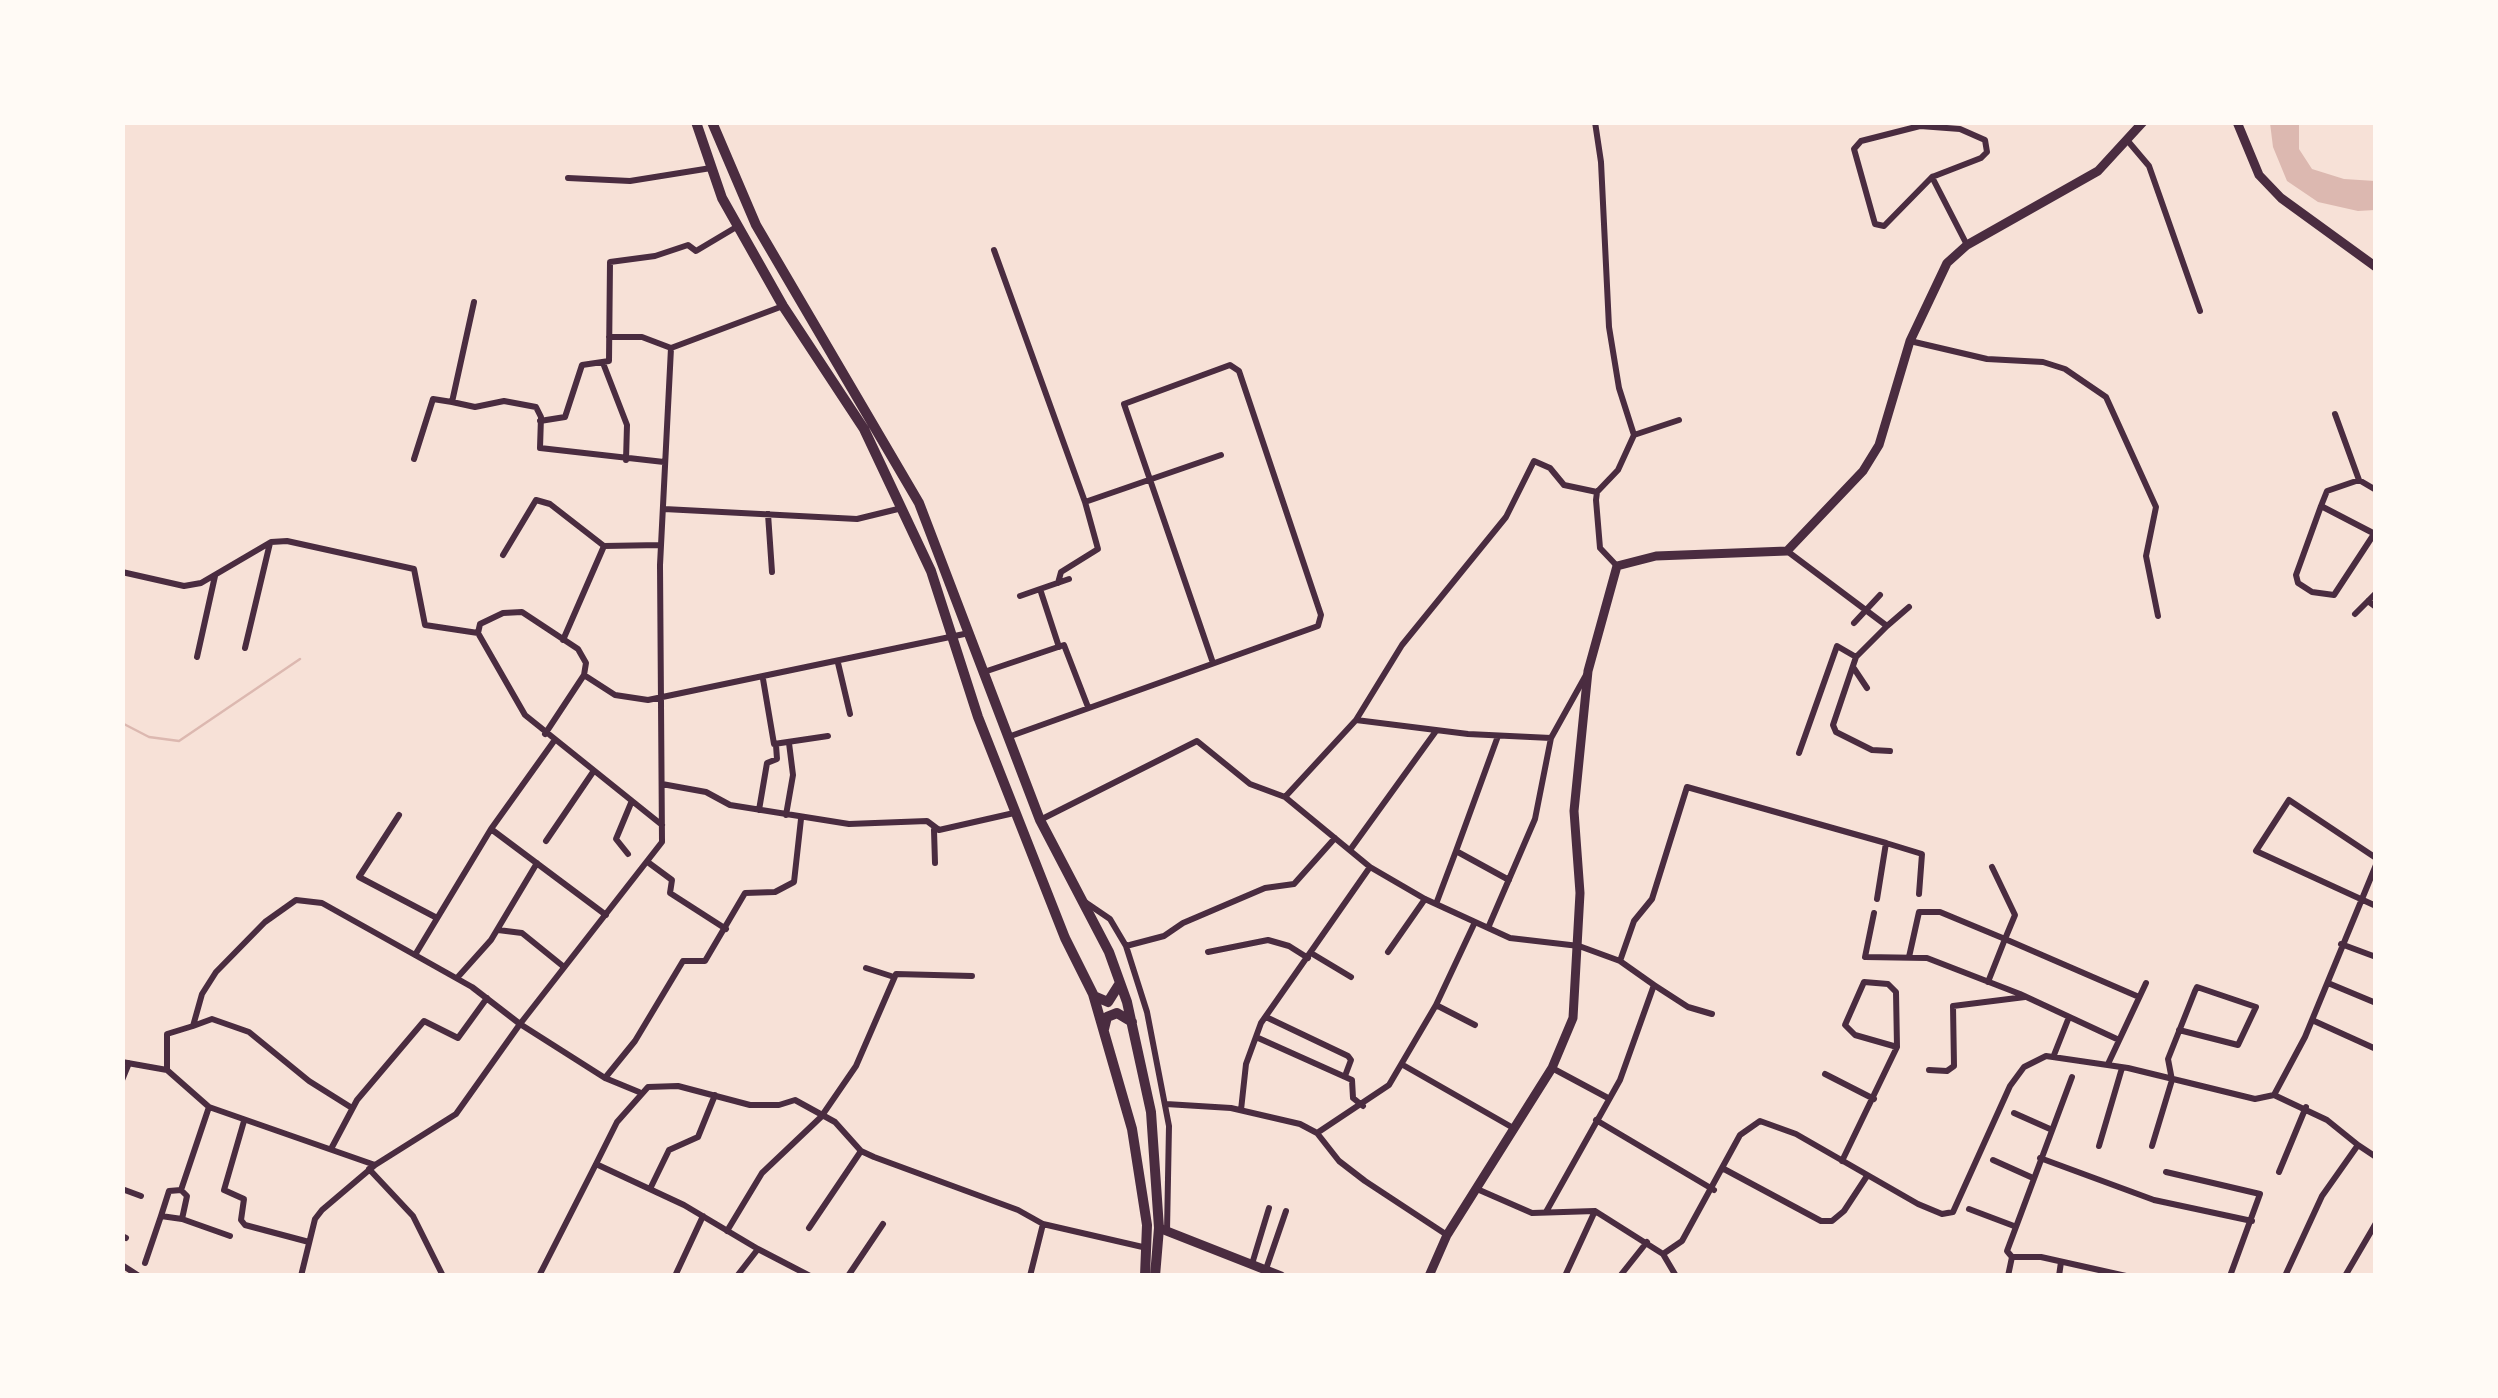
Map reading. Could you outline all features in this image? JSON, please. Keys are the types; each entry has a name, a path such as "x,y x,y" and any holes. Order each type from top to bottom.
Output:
{"highway":[{"path":"712,124 756,224 906,478 970,633 1040,820 1084,902 1120,982 1151,1112 1163,1230 1156,1276"},
{"path":"697,127 738,226 783,306 857,416 904,507 1014,813 1093,994 1132,1129 1147,1248 1145,1276"},
{"path":"1093,994 1108,1002 1120,982"},
{"path":"1103,1030 1107,1017 1117,1012 1132,1022"}],"main road":[{"path":"1429,1276 1447,1235 1552,1068 1573,1018 1579,946 1574,811 1588,671 1617,566 1656,556 1787,551 1863,471 1879,445 1910,341 1947,263 1967,245 2068,192 2098,171 2143,122"},
{"path":"2237,122 2259,175 2281,198 2376,267"},
{"path":"1163,1230 1281,1276"}],"street":[{"path":"1594,122 1601,162 1610,327 1619,388 1634,435 1618,470 1597,492 1600,548 1617,566"},
{"path":"1920,126 1960,129 1985,140 1986,152 1981,158 1932,178 1879,227 1871,220 1854,150 1862,141 1920,126"},
{"path":"2127,140 2149,166 2200,311"},
{"path":"568,178 630,181 711,168"},
{"path":"1932,178 1967,245"},
{"path":"540,420 566,417 580,366 609,360 610,262 656,256 688,244 696,250 738,226"},
{"path":"994,250 1098,548 1063,571 1058,583"},
{"path":"452,402 474,302"},
{"path":"609,337 642,337 671,348 783,306"},
{"path":"1910,341 1987,359 2043,362 2065,369 2106,397 2156,507 2146,556 2158,616"},
{"path":"301,1276 322,1210 372,1167 456,1114 520,1024 662,842 661,545 671,348"},
{"path":"603,363 627,425 626,460"},
{"path":"1007,737 1312,630 1321,615 1236,367 1222,366 1124,404 1213,662"},
{"path":"414,459 433,399 475,407 504,401 521,403 538,408 540,448 664,462"},
{"path":"2335,414 2360,480 2376,490"},
{"path":"1634,435 1679,420"},
{"path":"1085,502 1221,455"},
{"path":"1285,796 1356,720 1402,645 1506,517 1534,461 1544,464 1564,486 1597,492"},
{"path":"2321,506 2374,532 2334,594 2312,592 2298,583 2296,576 2321,506 2327,491 2360,480"},
{"path":"503,555 536,500 550,504 604,546 661,545"},
{"path":"664,509 856,519 904,507"},
{"path":"768,514 772,572"},
{"path":"122,572 184,586 215,574 271,542 287,540 414,569 425,626 478,630 514,610 584,655 584,675 545,734"},
{"path":"245,648 271,542"},
{"path":"563,640 604,546"},
{"path":"1787,551 1888,626"},
{"path":"197,658 215,574"},
{"path":"1020,596 1069,579"},
{"path":"1040,589 1059,647"},
{"path":"2355,614 2376,593"},
{"path":"1854,623 1880,595"},
{"path":"2368,600 2376,608"},
{"path":"1890,750 1872,750 1836,732 1833,725 1856,656 1908,607"},
{"path":"478,630 525,715 664,826"},
{"path":"584,675 623,697 660,698 970,633"},
{"path":"1799,753 1837,646 1856,656"},
{"path":"983,672 1059,647 1068,649 1088,707"},
{"path":"838,663 850,714"},
{"path":"1852,666 1867,688"},
{"path":"1488,928 1535,819 1550,738 1588,671"},
{"path":"758,810 767,763 778,759 762,679"},
{"path":"1356,720 1550,738"},
{"path":"1350,850 1437,730"},
{"path":"776,745 828,736"},
{"path":"1436,904 1498,736"},
{"path":"415,955 491,829 554,741"},
{"path":"786,816 793,775 790,742"},
{"path":"1040,820 1197,742 1250,784 1285,796 1370,867 1424,899 1524,941 1579,946 1620,960 1688,1006 1712,1014"},
{"path":"546,841 592,772"},
{"path":"662,784 801,819 902,825 927,821 934,830 935,863"},
{"path":"1620,960 1634,921 1652,898 1687,787 1922,854 1919,894"},
{"path":"2274,1095 2312,1020 2341,944 2362,899 2376,862 2288,800 2256,852 2362,899 2376,906"},
{"path":"628,854 616,839 631,803"},
{"path":"934,830 1014,813"},
{"path":"399,815 358,877 436,918"},
{"path":"606,1078 635,1041 683,961 705,961 745,893 775,892 794,882 801,819"},
{"path":"491,829 606,916"},
{"path":"1126,946 1164,936 1183,922 1265,888 1294,884 1335,838"},
{"path":"1877,899 1886,843"},
{"path":"1456,851 1509,880"},
{"path":"649,862 672,880 670,893 726,929"},
{"path":"457,978 497,930 538,863"},
{"path":"1240,1110 1246,1064 1266,1017 1370,867"},
{"path":"1988,982 2015,915 1992,867"},
{"path":"193,1026 202,994 216,972 265,922 305,898 457,978 520,1024 606,1078 639,1092 665,1085 750,1105 795,1100 835,1122 861,1151 1018,1210 1043,1224 1147,1248"},
{"path":"1388,952 1424,899"},
{"path":"1084,902 1110,919 1126,946 1147,1012 1166,1104 1163,1230"},
{"path":"1909,957 1919,912 1940,912 2139,997"},
{"path":"1874,913 1865,957 1927,958 2026,996 2120,1040"},
{"path":"1317,1133 1363,1106 1389,1085 1436,1005 1475,922"},
{"path":"497,930 522,933 564,967"},
{"path":"1208,952 1268,940 1352,977"},
{"path":"2341,944 2376,957"},
{"path":"866,968 894,976 972,976"},
{"path":"727,1231 762,1173 821,1117 856,1066 894,976"},
{"path":"1842,1161 1897,1047 1896,992 1888,984 1864,982 1844,1026 1855,1035 1897,1047"},
{"path":"2108,1064 2146,983"},
{"path":"2328,983 2376,1003"},
{"path":"1546,1212 1626,1067 1654,985"},
{"path":"2152,1146 2172,1080 2168,1059 2179,1030 2194,991 2201,986 2256,1007 2240,1044 2179,1030"},
{"path":"1929,1070 1948,1071 1954,1066 1953,1006 2026,996"},
{"path":"330,1149 352,1108 424,1021 458,1038 487,998"},
{"path":"1436,1005 1475,1025"},
{"path":"2054,1055 2069,1016"},
{"path":"1266,1017 1348,1056 1351,1060 1344,1076"},
{"path":"168,1070 168,1034 220,1020 250,1032 309,1082 352,1108"},
{"path":"2312,1020 2375,1047"},
{"path":"1256,1037 1355,1083 1353,1098 1363,1106"},
{"path":"1663,1254 1682,1242 1714,1190 1740,1135 1760,1121 1780,1126 1918,1204 1942,1214 1953,1212 2010,1086 2024,1066 2054,1055 2254,1099 2274,1095 2306,1107 2376,1157"},
{"path":"122,1080 126,1062 168,1070 209,1107 372,1167 413,1216 443,1276"},
{"path":"1403,1065 1514,1129"},
{"path":"1552,1068 1608,1098"},
{"path":"2100,1146 2122,1068"},
{"path":"1825,1074 1874,1100"},
{"path":"2072,1077 2007,1252 2012,1257 2125,1275"},
{"path":"538,1276 617,1122 639,1092"},
{"path":"650,1189 669,1150 698,1137 715,1095"},
{"path":"1166,1104 1276,1116 1317,1133 1339,1161 1447,1235"},
{"path":"181,1190 209,1107"},
{"path":"2280,1172 2306,1107"},
{"path":"2014,1113 2050,1129"},
{"path":"1596,1120 1714,1190"},
{"path":"244,1121 224,1190 244,1199 244,1224 309,1242"},
{"path":"2284,1276 2322,1196 2358,1145"},
{"path":"809,1228 861,1151"},
{"path":"2040,1158 2154,1200 2252,1221"},
{"path":"1993,1160 2032,1178"},
{"path":"596,1164 702,1216 810,1276"},
{"path":"1724,1169 1821,1221 1832,1221 1844,1211 1867,1176"},
{"path":"2166,1172 2258,1192 2260,1198 2230,1276"},
{"path":"122,1189 141,1196"},
{"path":"1476,1189 1522,1210 1595,1211 1663,1254 1676,1276"},
{"path":"146,1263 168,1191 181,1190 187,1196 182,1219"},
{"path":"1252,1264 1270,1208"},
{"path":"1969,1210 2014,1226"},
{"path":"1266,1269 1286,1211"},
{"path":"1565,1276 1595,1211"},
{"path":"161,1216 230,1236"},
{"path":"675,1276 702,1216"},
{"path":"848,1276 883,1224"},
{"path":"1030,1276 1043,1224"},
{"path":"2345,1276 2376,1224"},
{"path":"1620,1276 1648,1242"},
{"path":"738,1276 758,1250"},
{"path":"2008,1276 2012,1257"},
{"path":"2059,1276 2061,1262"},
{"path":"122,1265 140,1276"}],"shaded area":[{"path":"2270,123 2299,123 2299,149 2312,169 2344,179 2375,181 2375,210 2358,211 2318,202 2287,181 2273,147"}],"waterway":[{"path":"122,723 149,737 179,741 300,659"}]}
